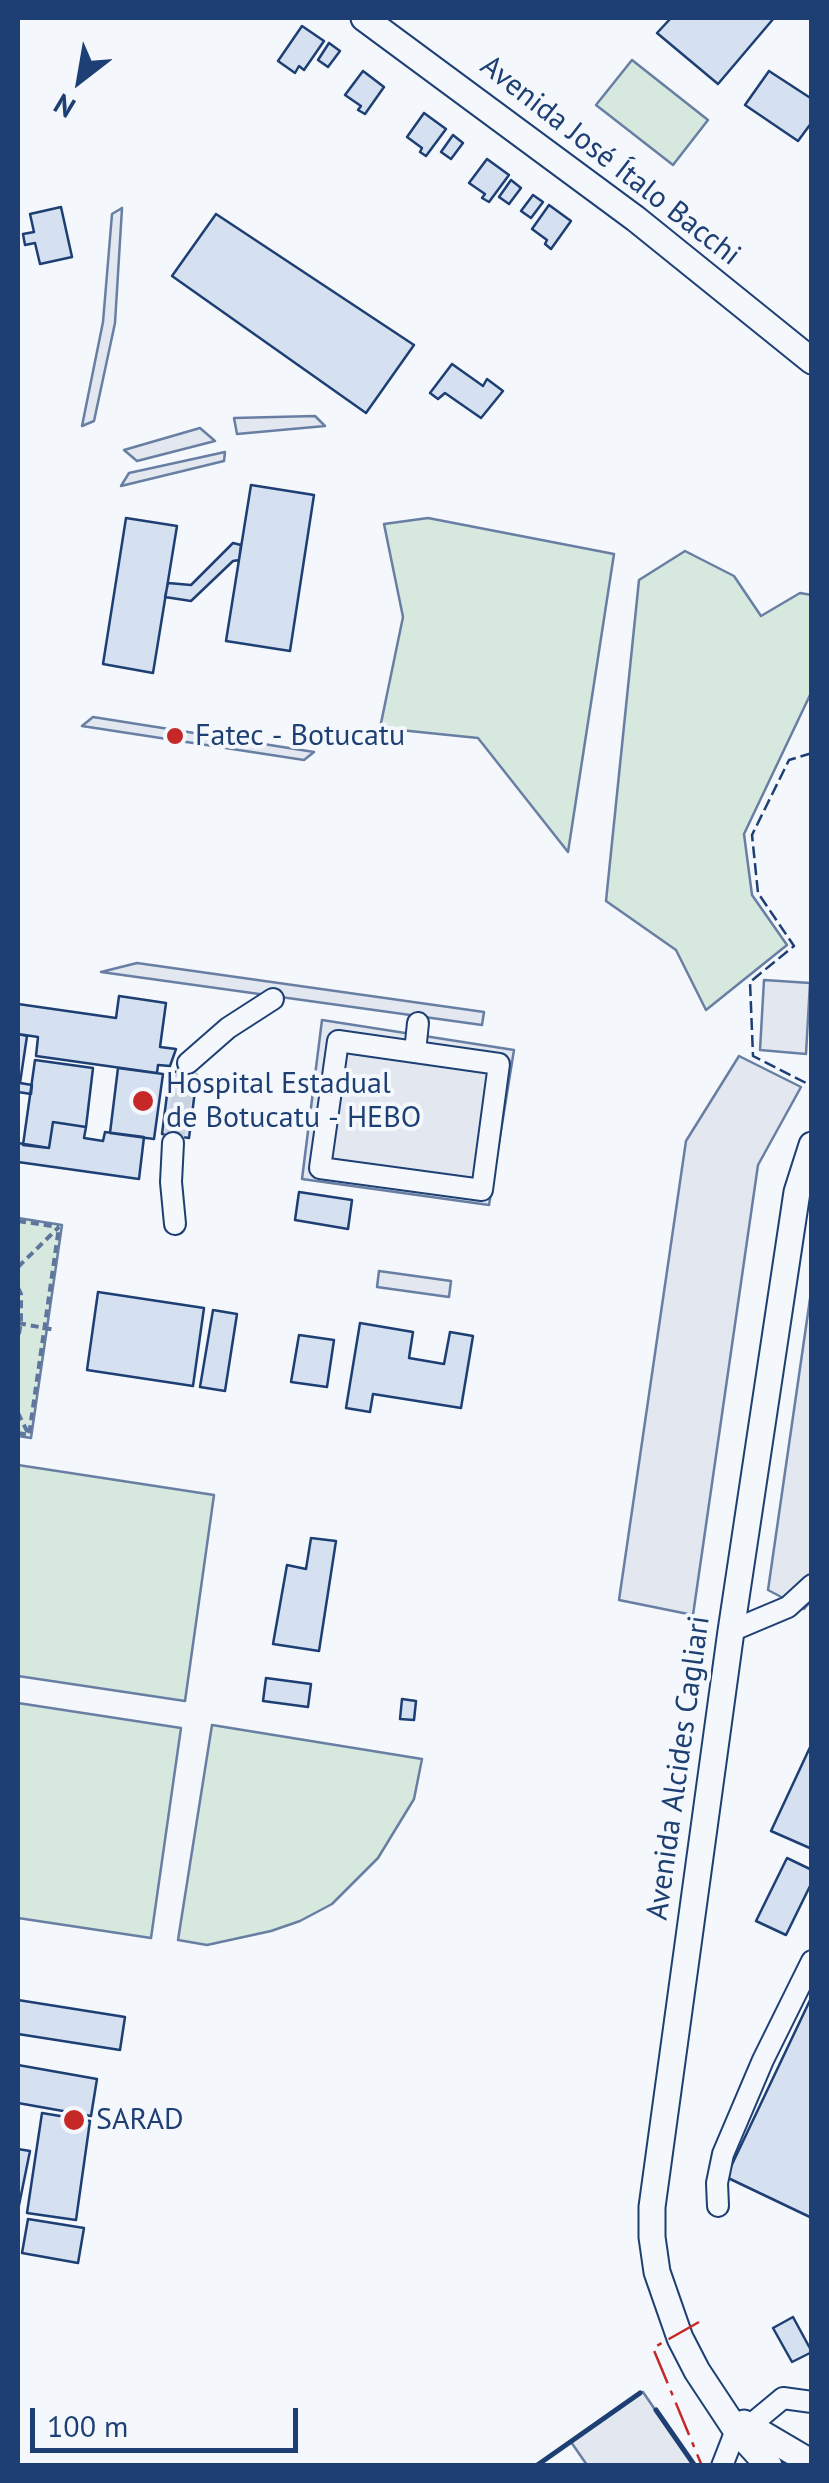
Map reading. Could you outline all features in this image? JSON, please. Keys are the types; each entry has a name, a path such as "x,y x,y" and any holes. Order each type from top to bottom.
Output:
{"main road":[{"name":"Avenida José Ítalo Bacchi","path":"364,18 636,219 812,361"},
{"name":"Avenida Alcides Cagliari","path":"769,2466 710,2392 680,2338 652,2238 652,2206 731,1631 797,1192 812,1145"},
{"name":"Avenida Alcides Cagliari","path":"742,2429 812,2462"}],"street":[{"path":"188,1064 228,1028 273,999"},
{"path":"415,1052 418,1023"},
{"path":"338,1041 415,1052 499,1064 482,1190 320,1168 338,1041"},
{"path":"173,1143 171,1182 176,1224"},
{"path":"731,1631 788,1608 812,1586"},
{"path":"718,2206 717,2183 723,2154 763,2060 812,1961"},
{"path":"722,2466 742,2429 782,2398 812,2402"}],"path":[{"path":"18,1220 60,1227"},
{"path":"18,1267 60,1227"},
{"path":"29,1435 60,1227"},
{"path":"18,1288 18,1339"},
{"path":"19,1323 56,1330"},
{"path":"18,1413 29,1435"},
{"path":"18,1433 29,1435"}],"shaded area":[{"path":"632,60 708,120 673,165 596,105"},
{"path":"122,208 115,323 94,421 82,426 103,322 112,214"},
{"path":"315,416 325,426 237,434 234,418"},
{"path":"200,428 215,441 137,461 124,450"},
{"path":"225,452 224,461 121,486 129,473"},
{"path":"428,518 614,554 568,852 478,738 380,728 403,617 384,524"},
{"path":"685,551 734,576 761,616 800,593 812,595 811,693 744,834 752,895 787,945 706,1010 676,950 606,901 639,580"},
{"path":"93,717 314,752 304,760 82,726"},
{"path":"137,963 484,1012 482,1025 101,972"},
{"path":"764,980 810,983 806,1054 760,1050"},
{"path":"322,1020 514,1050 489,1205 302,1179"},
{"path":"739,1056 801,1087 758,1165 693,1615 619,1600 686,1141"},
{"path":"18,1218 62,1225 31,1438 18,1436"},
{"path":"379,1271 451,1281 449,1297 377,1287"},
{"path":"811,1292 811,1601 804,1609 768,1590"},
{"path":"18,1465 214,1495 185,1701 18,1676"},
{"path":"18,1703 181,1728 151,1938 18,1918"},
{"path":"212,1725 422,1759 414,1799 378,1858 332,1904 271,1931 207,1945 178,1940"},
{"path":"643,2392 693,2465 587,2465 571,2442"}],"building":[{"path":"671,18 774,18 718,84 657,33"},
{"path":"302,26 324,41 304,70 299,66 295,73 278,61"},
{"path":"329,43 340,51 328,67 318,60"},
{"path":"363,71 384,87 365,114 358,110 361,106 345,95"},
{"path":"769,71 812,99 812,122 798,141 745,105"},
{"path":"424,113 446,129 426,156 407,137"},
{"path":"453,135 463,143 451,159 441,152"},
{"path":"487,159 509,175 489,202 482,198 485,194 469,183"},
{"path":"511,180 521,188 509,204 499,197"},
{"path":"533,195 543,202 531,218 521,211"},
{"path":"549,205 571,221 551,249 545,244 547,240 532,229"},
{"path":"61,207 72,257 40,264 35,243 25,245 23,234 34,232 30,214"},
{"path":"216,214 414,345 366,413 172,276"},
{"path":"452,364 483,386 487,379 503,391 481,418 445,393 438,399 430,393"},
{"path":"251,485 314,495 290,651 226,641"},
{"path":"126,518 177,526 153,673 103,664"},
{"path":"233,543 241,545 239,560 233,561 191,601 165,597 168,583 191,585"},
{"path":"119,996 166,1003 160,1047 176,1049 170,1066 158,1065 157,1073 36,1056 38,1037 18,1034 18,1004 116,1018"},
{"path":"18,1034 27,1036 20,1083 32,1085 31,1094 18,1092"},
{"path":"35,1060 93,1068 86,1127 53,1122 49,1148 23,1145"},
{"path":"118,1068 163,1074 154,1139 110,1133"},
{"path":"170,1071 197,1075 189,1138 162,1134"},
{"path":"53,1122 86,1127 84,1138 103,1141 105,1132 144,1137 139,1179 18,1162 18,1143 49,1148"},
{"path":"299,1192 352,1200 348,1229 295,1220"},
{"path":"98,1292 204,1308 193,1386 87,1370"},
{"path":"213,1310 237,1314 225,1391 200,1387"},
{"path":"360,1323 413,1332 409,1358 444,1364 450,1332 473,1336 461,1408 373,1394 370,1412 346,1408"},
{"path":"299,1335 334,1340 327,1387 291,1382"},
{"path":"311,1538 336,1541 319,1651 273,1644 287,1565 306,1569"},
{"path":"266,1678 311,1684 308,1707 263,1701"},
{"path":"402,1699 416,1701 414,1720 400,1719"},
{"path":"812,1743 812,1849 771,1831"},
{"path":"787,1858 812,1870 812,1882 786,1935 756,1921"},
{"path":"812,1996 812,2218 726,2177"},
{"path":"18,2000 125,2017 120,2050 18,2034"},
{"path":"18,2065 97,2079 91,2116 18,2103"},
{"path":"42,2113 90,2121 76,2220 27,2213"},
{"path":"18,2149 30,2151 18,2210"},
{"path":"28,2219 84,2228 78,2263 22,2253"},
{"path":"793,2317 812,2352 792,2362 773,2328"}],"tunnel":[{"path":"173,1143 188,1063"}],"fence":[{"path":"812,753 789,760 752,835 758,893 794,946 750,982 753,1056 812,1086"}],"wall":[{"path":"536,2466 640,2393"},
{"path":"656,2410 695,2466"}],"power":[{"path":"699,2322 653,2348 702,2466"}],"place":[{"name":"Fatec - Botucatu","path":"175,736"},
{"name":"Hospital Estadual de Botucatu - HEBO","path":"143,1101"},
{"name":"SARAD","path":"74,2120"}]}
